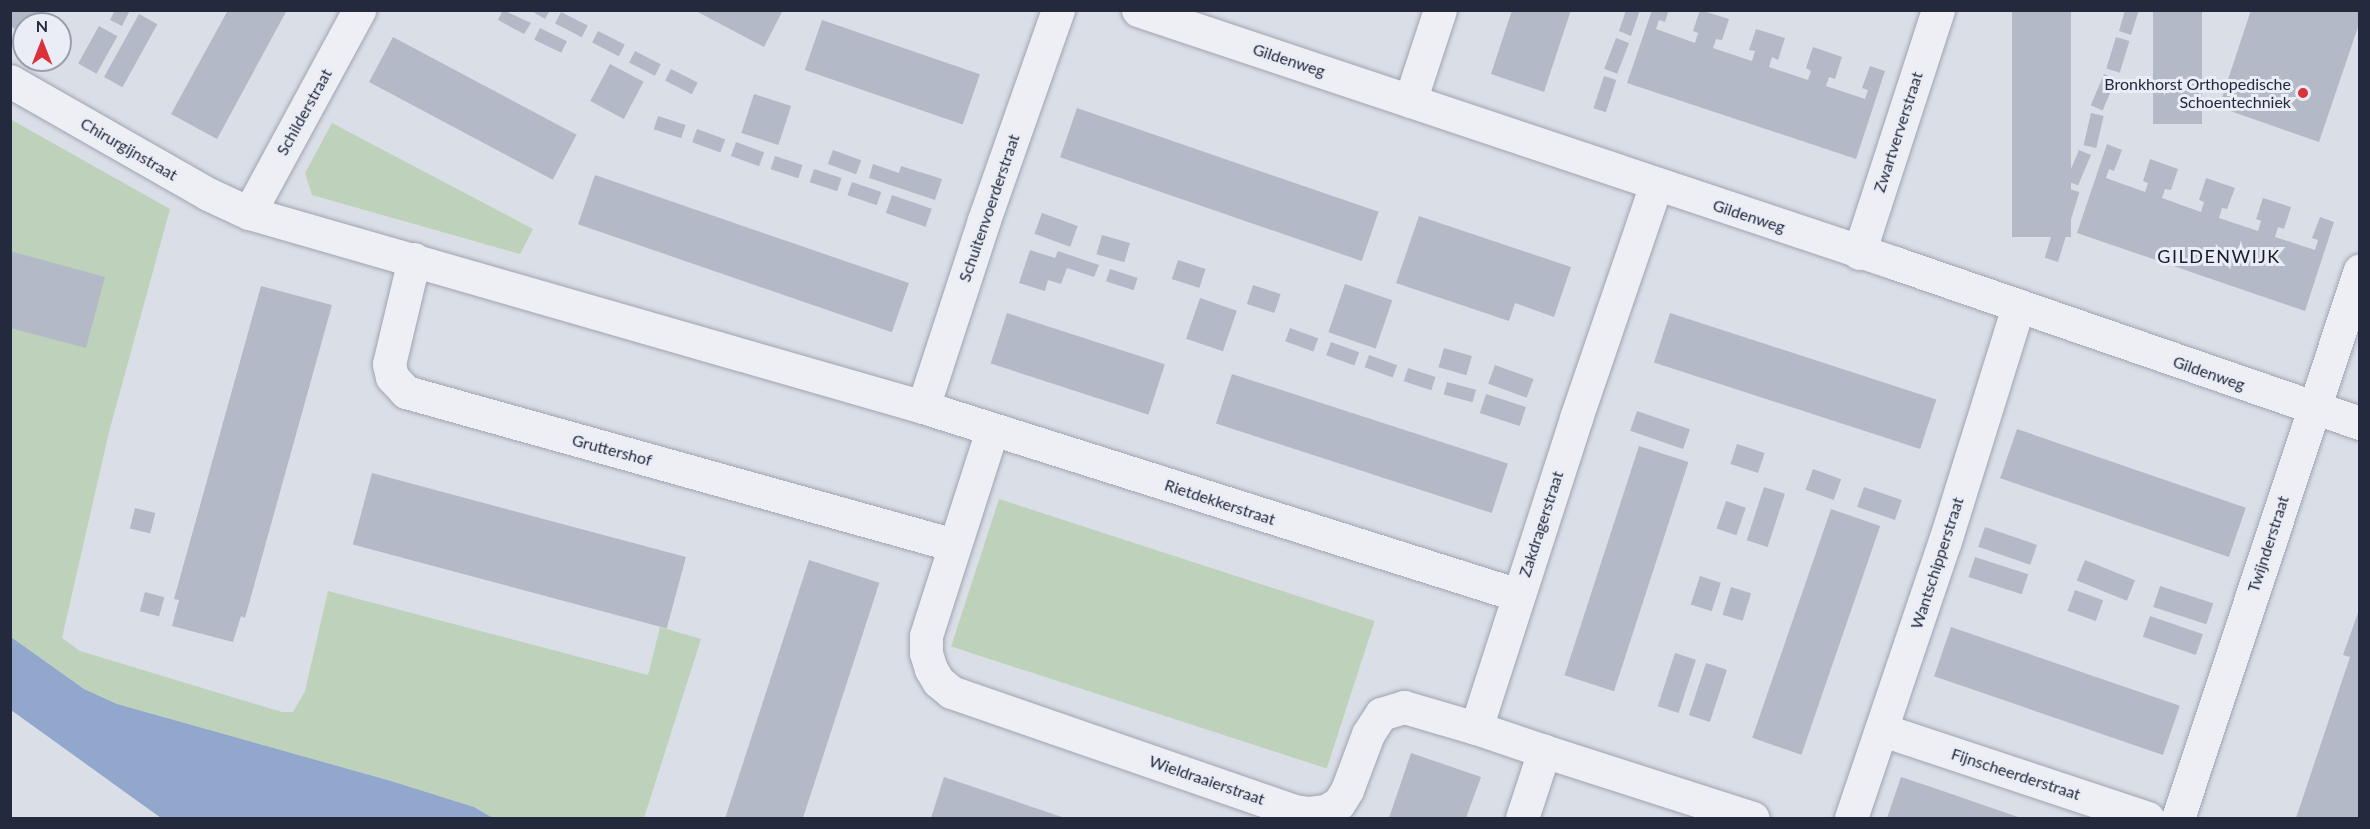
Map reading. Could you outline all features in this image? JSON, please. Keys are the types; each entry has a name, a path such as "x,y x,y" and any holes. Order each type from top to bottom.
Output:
{"street":[{"name":"Schilderstraat","path":"249,213 359,10"},
{"name":"Schuitenvoerderstraat","path":"923,407 984,220 1058,10"},
{"name":"Gildenweg","path":"1138,10 2360,423"},
{"path":"1410,101 1440,10"},
{"name":"Zwartververstraat","path":"1859,253 1938,10"},
{"name":"Chirurgijnstraat","path":"10,81 208,194 249,213"},
{"name":"Zakdragerstraat","path":"1476,728 1518,595 1656,185"},
{"path":"249,213 923,407"},
{"name":"Gruttershof","path":"414,259 388,364 392,377 406,392 954,545"},
{"name":"Twijnderstraat","path":"2178,819 2360,270"},
{"name":"Wantschipperstraat","path":"1851,819 1883,730 2018,306"},
{"name":"Rietdekkerstraat","path":"923,407 1518,595"},
{"path":"954,545 992,429"},
{"name":"Wieldraaierstraat","path":"954,545 926,636 926,652 931,669 938,681 951,692 1294,811 1310,813 1326,811 1339,803 1347,790 1368,734 1381,714 1404,707 1476,728"},
{"path":"1476,728 1753,819"},
{"name":"Fijnscheerderstraat","path":"1883,730 2148,819"},
{"path":"1522,819 1544,751"}],"green space":[{"path":"10,119 170,209 109,432 62,638 80,651 282,712 293,712 305,691 328,591 648,675 660,627 701,639 644,818 493,818 474,807 391,781 117,704 84,689 11,637"},
{"path":"332,123 533,229 520,254 312,195 305,173"},
{"path":"999,499 1375,621 1327,768 951,646"}],"water":[{"path":"11,637 84,689 117,704 391,781 474,807 493,818 161,818 11,710"}],"building":[{"path":"10,10 44,10 43,12 12,12 12,27 10,26"},
{"path":"115,10 130,10 122,26 110,20"},
{"path":"228,10 287,10 217,139 171,114"},
{"path":"503,10 531,23 524,34 498,20"},
{"path":"530,10 550,10 545,19"},
{"path":"694,10 783,10 764,47"},
{"path":"1512,10 1571,10 1544,92 1491,74"},
{"path":"1626,10 1640,10 1631,36 1619,31"},
{"path":"1652,10 1669,10 1665,22 1659,20 1656,29 1695,43 1698,33 1693,31 1700,10 1729,19 1722,40 1716,39 1713,48 1752,61 1755,51 1749,50 1756,29 1785,38 1778,60 1772,57 1769,67 1808,80 1811,71 1806,68 1813,47 1842,57 1835,79 1829,77 1826,86 1865,99 1868,90 1862,88 1870,66 1885,71 1856,159 1627,83"},
{"path":"2012,10 2071,10 2071,237 2012,237"},
{"path":"2125,10 2139,10 2131,35 2119,31"},
{"path":"2153,10 2202,10 2202,124 2153,124"},
{"path":"2251,10 2360,10 2360,21 2319,142 2219,107"},
{"path":"561,12 588,26 582,37 555,24"},
{"path":"139,14 157,24 122,87 104,77"},
{"path":"822,20 980,74 963,124 805,70"},
{"path":"99,26 117,36 97,74 78,64"},
{"path":"540,28 567,41 561,53 534,40"},
{"path":"598,31 625,45 619,56 592,43"},
{"path":"393,37 577,135 553,180 369,82"},
{"path":"2116,37 2129,41 2120,73 2106,69"},
{"path":"1616,38 1629,43 1617,74 1604,69"},
{"path":"635,51 661,64 655,76 629,63"},
{"path":"610,64 644,82 624,119 590,101"},
{"path":"671,69 698,83 692,94 665,81"},
{"path":"2104,74 2116,79 2103,110 2091,105"},
{"path":"1604,76 1616,80 1606,112 1593,108"},
{"path":"754,94 791,106 778,145 741,133"},
{"path":"1077,108 1379,212 1362,261 1060,157"},
{"path":"2091,113 2104,116 2096,148 2084,145"},
{"path":"658,116 686,125 681,138 654,129"},
{"path":"697,129 725,139 720,152 692,142"},
{"path":"736,142 764,152 759,166 731,156"},
{"path":"2107,144 2122,150 2114,171 2109,169 2106,178 2145,192 2148,183 2143,181 2150,159 2178,169 2171,190 2165,189 2162,198 2201,212 2204,202 2199,200 2206,178 2235,188 2227,209 2222,208 2219,218 2258,231 2261,221 2256,219 2263,198 2291,207 2284,229 2278,227 2275,237 2315,250 2318,240 2312,238 2320,217 2334,222 2305,311 2077,233"},
{"path":"833,150 861,160 856,174 828,164"},
{"path":"2079,150 2091,155 2078,185 2066,180"},
{"path":"775,156 803,165 798,178 771,169"},
{"path":"873,164 899,173 901,166 942,179 935,200 869,178"},
{"path":"814,169 842,178 837,191 810,182"},
{"path":"595,175 909,283 892,332 578,224"},
{"path":"852,182 881,192 877,205 847,195"},
{"path":"2066,188 2079,192 2058,262 2045,258"},
{"path":"892,195 932,209 926,227 886,213"},
{"path":"1042,213 1078,226 1070,247 1034,234"},
{"path":"1419,216 1571,267 1554,317 1515,303 1509,321 1396,283"},
{"path":"1102,235 1130,243 1124,262 1096,254"},
{"path":"1030,250 1055,258 1058,251 1099,265 1094,277 1067,268 1061,284 1048,280 1045,291 1019,283"},
{"path":"10,251 105,277 86,348 10,328"},
{"path":"1178,260 1206,269 1199,288 1172,279"},
{"path":"1110,269 1138,278 1134,290 1106,281"},
{"path":"1345,284 1392,300 1376,348 1328,332"},
{"path":"1253,285 1281,294 1274,313 1247,304"},
{"path":"261,286 332,305 245,618 241,616 233,642 172,626 179,600 174,599"},
{"path":"1200,298 1237,311 1223,351 1186,339"},
{"path":"1007,313 1165,364 1148,415 991,363"},
{"path":"1670,313 1936,400 1920,449 1654,362"},
{"path":"1290,328 1318,338 1313,351 1285,341"},
{"path":"1331,342 1359,352 1354,365 1326,355"},
{"path":"1444,348 1472,356 1466,375 1438,367"},
{"path":"1369,355 1397,365 1393,377 1365,367"},
{"path":"1495,365 1534,379 1527,398 1488,384"},
{"path":"1408,368 1436,377 1431,390 1404,381"},
{"path":"1232,374 1508,464 1492,513 1216,423"},
{"path":"1447,382 1476,390 1473,402 1444,395"},
{"path":"1486,394 1526,407 1520,426 1480,413"},
{"path":"1637,411 1690,429 1683,449 1630,431"},
{"path":"2017,429 2246,508 2229,557 2000,478"},
{"path":"1737,444 1765,453 1758,473 1731,464"},
{"path":"1639,446 1688,462 1614,691 1565,675"},
{"path":"1813,469 1841,479 1834,500 1805,490"},
{"path":"372,473 686,557 667,629 353,544"},
{"path":"1764,487 1785,494 1768,547 1747,540"},
{"path":"1864,487 1902,500 1895,520 1857,507"},
{"path":"1726,501 1746,508 1736,535 1717,528"},
{"path":"135,508 155,513 150,533 130,528"},
{"path":"1831,509 1880,526 1801,755 1752,738"},
{"path":"1985,527 2037,545 2030,565 1978,547"},
{"path":"1975,557 2028,574 2022,594 1969,577"},
{"path":"809,560 879,583 803,818 725,818"},
{"path":"2085,560 2135,580 2127,601 2077,580"},
{"path":"1700,576 1721,583 1712,611 1691,605"},
{"path":"2160,586 2213,603 2206,624 2153,607"},
{"path":"1731,587 1751,593 1743,621 1723,615"},
{"path":"2075,590 2103,600 2096,621 2067,611"},
{"path":"145,592 164,597 159,616 140,611"},
{"path":"2360,607 2360,818 2296,818 2350,657 2343,655"},
{"path":"2150,616 2203,634 2196,655 2143,637"},
{"path":"1951,627 2180,706 2163,755 1934,676"},
{"path":"1675,653 1696,660 1679,713 1658,706"},
{"path":"1706,663 1727,670 1710,722 1689,715"},
{"path":"1411,753 1481,777 1466,818 1389,818"},
{"path":"944,777 1065,818 931,818"},
{"path":"1901,777 1937,789 2021,818 1887,818"}],"place":[{"name":"Bronkhorst Orthopedische Schoentechniek","path":"2303,93"}],"district":[{"name":"GILDENWIJK","path":"2219,256"}]}
